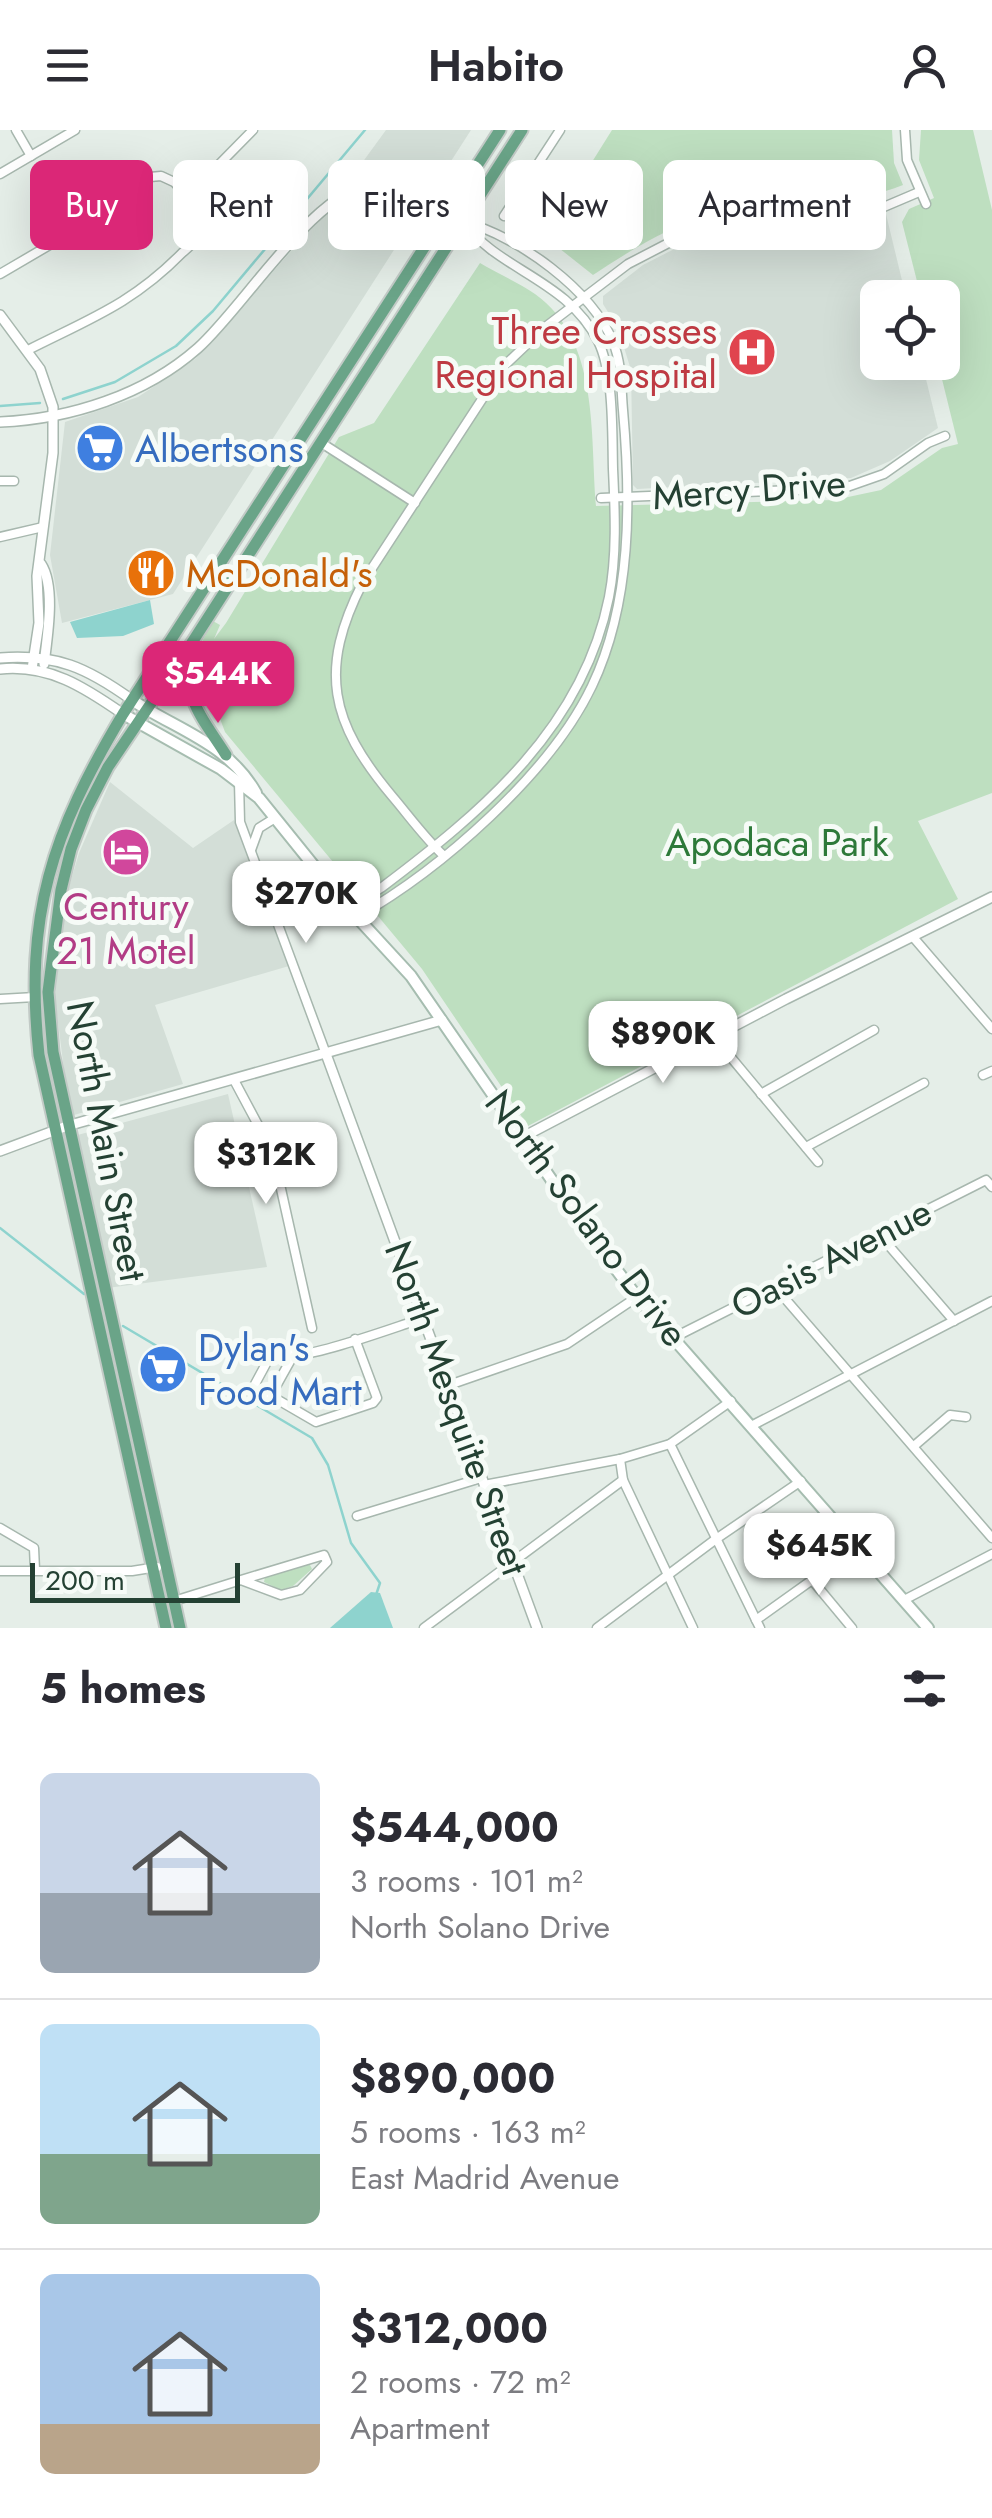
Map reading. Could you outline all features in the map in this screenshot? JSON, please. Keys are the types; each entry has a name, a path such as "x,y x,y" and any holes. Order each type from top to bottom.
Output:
{"main road":[{"name":"North Main Street","path":"481,160 500,130"},
{"name":"North Main Street","path":"485,189 522,130"},
{"name":"North Main Street","path":"166,1628 39,1055 35,997 38,927 56,844 89,772 423,250"},
{"name":"North Main Street","path":"180,1628 53,1052 48,992 61,890 71,849 108,767 446,250"},
{"path":"361,379 360,367 382,330 379,318"},
{"path":"193,641 187,668 192,700 202,722 226,755"},
{"name":"North Solano Drive","path":"132,700 226,755 242,769 258,798"},
{"name":"North Solano Drive","path":"123,714 239,782 276,818 343,902 410,976 637,1297 928,1628"},
{"path":"35,997 48,992"},
{"path":"81,1252 95,1249"}],"street":[{"path":"16,130 30,156"},
{"path":"0,174 75,130"},
{"path":"238,130 246,138"},
{"path":"224,160 253,130"},
{"path":"504,216 560,130"},
{"path":"905,130 907,160 926,204"},
{"path":"0,274 112,208 150,177 173,182"},
{"path":"443,855 356,749 342,720 336,688 336,654 344,620 363,582 503,367 544,328 628,264 661,246 714,224 774,212 879,209 919,192"},
{"path":"0,422 54,416 96,404 148,383 186,358 328,204"},
{"path":"357,917 398,893 525,783 563,735 593,684 612,627 622,575 627,497 620,362 613,340 587,298 562,276 485,228"},
{"path":"343,902 371,895 500,791 554,727 584,672 609,596 614,498 604,360 598,342 575,308 485,245"},
{"path":"28,350 79,328 124,302 185,250"},
{"path":"0,315 28,350 49,389 54,416 41,564 46,572 49,613 39,664"},
{"name":"Mercy Drive","path":"601,498 844,488 884,474 945,436"},
{"path":"320,442 415,502"},
{"path":"0,480 14,481"},
{"path":"0,537 42,526"},
{"path":"601,624 612,627"},
{"path":"0,658 39,664 72,680 123,714"},
{"path":"0,669 76,664 132,700"},
{"path":"554,727 563,735"},
{"name":"North Mesquite Street","path":"239,782 240,822 537,1628"},
{"path":"252,850 259,828 276,818"},
{"path":"521,1138 992,898"},
{"path":"913,937 990,1024"},
{"path":"0,999 35,997"},
{"path":"0,1151 67,1126 442,1020"},
{"path":"761,1094 874,1030"},
{"path":"714,1037 818,1162"},
{"path":"234,1080 273,1153 312,1328"},
{"path":"806,1148 924,1084"},
{"name":"Oasis Avenue","path":"676,1337 882,1232 989,1184"},
{"path":"882,1232 884,1240 954,1320"},
{"path":"775,1286 992,1538"},
{"path":"450,1386 566,1344 637,1297"},
{"path":"752,1424 992,1301"},
{"path":"355,1339 376,1401 320,1422 310,1421 255,1388 254,1383 275,1347 294,1354 424,1318"},
{"path":"270,1397 294,1354"},
{"path":"357,1516 483,1482 620,1459 670,1444 731,1401"},
{"path":"914,1446 950,1415 966,1417"},
{"path":"670,1444 758,1624 852,1541"},
{"path":"620,1459 623,1480 693,1628"},
{"path":"424,1628 623,1480"},
{"path":"596,1628 801,1482"},
{"path":"0,1528 34,1548 36,1570"},
{"path":"160,1605 324,1554 327,1562 300,1590 281,1595 242,1580"},
{"path":"904,1600 992,1554"},
{"path":"0,1571 166,1565"},
{"path":"812,1580 852,1628"}],"shaded area":[{"path":"386,130 471,130 452,160 364,160"},
{"path":"327,211 328,250 394,250 173,594 62,623 50,555 65,422 138,397 195,359 292,250 308,250 308,232"},
{"name":"Three Crosses Regional Hospital","path":"886,214 902,280 860,280 860,380 926,380 938,428 890,461 851,478 637,489 633,485 631,370 603,296 643,265 672,250 886,250"},
{"path":"110,782 193,848 234,820 289,966 155,1005 183,1084 74,1115 69,1110 55,998 65,900 79,853"},
{"path":"228,1094 267,1267 107,1288 74,1136"}],"green space":[{"path":"612,130 892,130 894,163 903,185 886,191 886,160 663,160 663,234 643,244 643,160 593,160"},
{"name":"Apodaca Park","path":"921,130 973,130 992,210 992,793 918,821 958,899 528,1126 422,969 225,732 204,676 208,651 198,649 213,621 220,625 214,639 226,623 339,437 374,423 480,263 535,294 556,313 571,337 588,391 596,506 834,500 881,490 942,448 958,444 942,380 960,380 960,280 917,280 902,222 909,209 934,198 919,160"},
{"path":"561,250 633,250 593,275"},
{"path":"309,1563 312,1569 293,1586 281,1590 264,1582 265,1577"}],"water":[{"path":"150,600 154,624 123,636 77,638 70,622"},
{"path":"371,1592 380,1593 393,1628 330,1628"}],"waterway":[{"path":"63,399 115,382 176,346 213,311 365,130"},
{"path":"0,406 40,403"},
{"path":"0,1228 84,1294"},
{"path":"123,1326 312,1438 328,1465 351,1543 380,1583 376,1595"},
{"path":"260,1402 263,1396"}],"place":[{"name":"Three Crosses Regional Hospital","path":"752,352"},
{"name":"Albertsons","path":"100,448"},
{"name":"McDonald's","path":"151,573"},
{"name":"Century 21 Motel","path":"126,852"},
{"name":"Dylan's Food Mart","path":"163,1369"}]}
